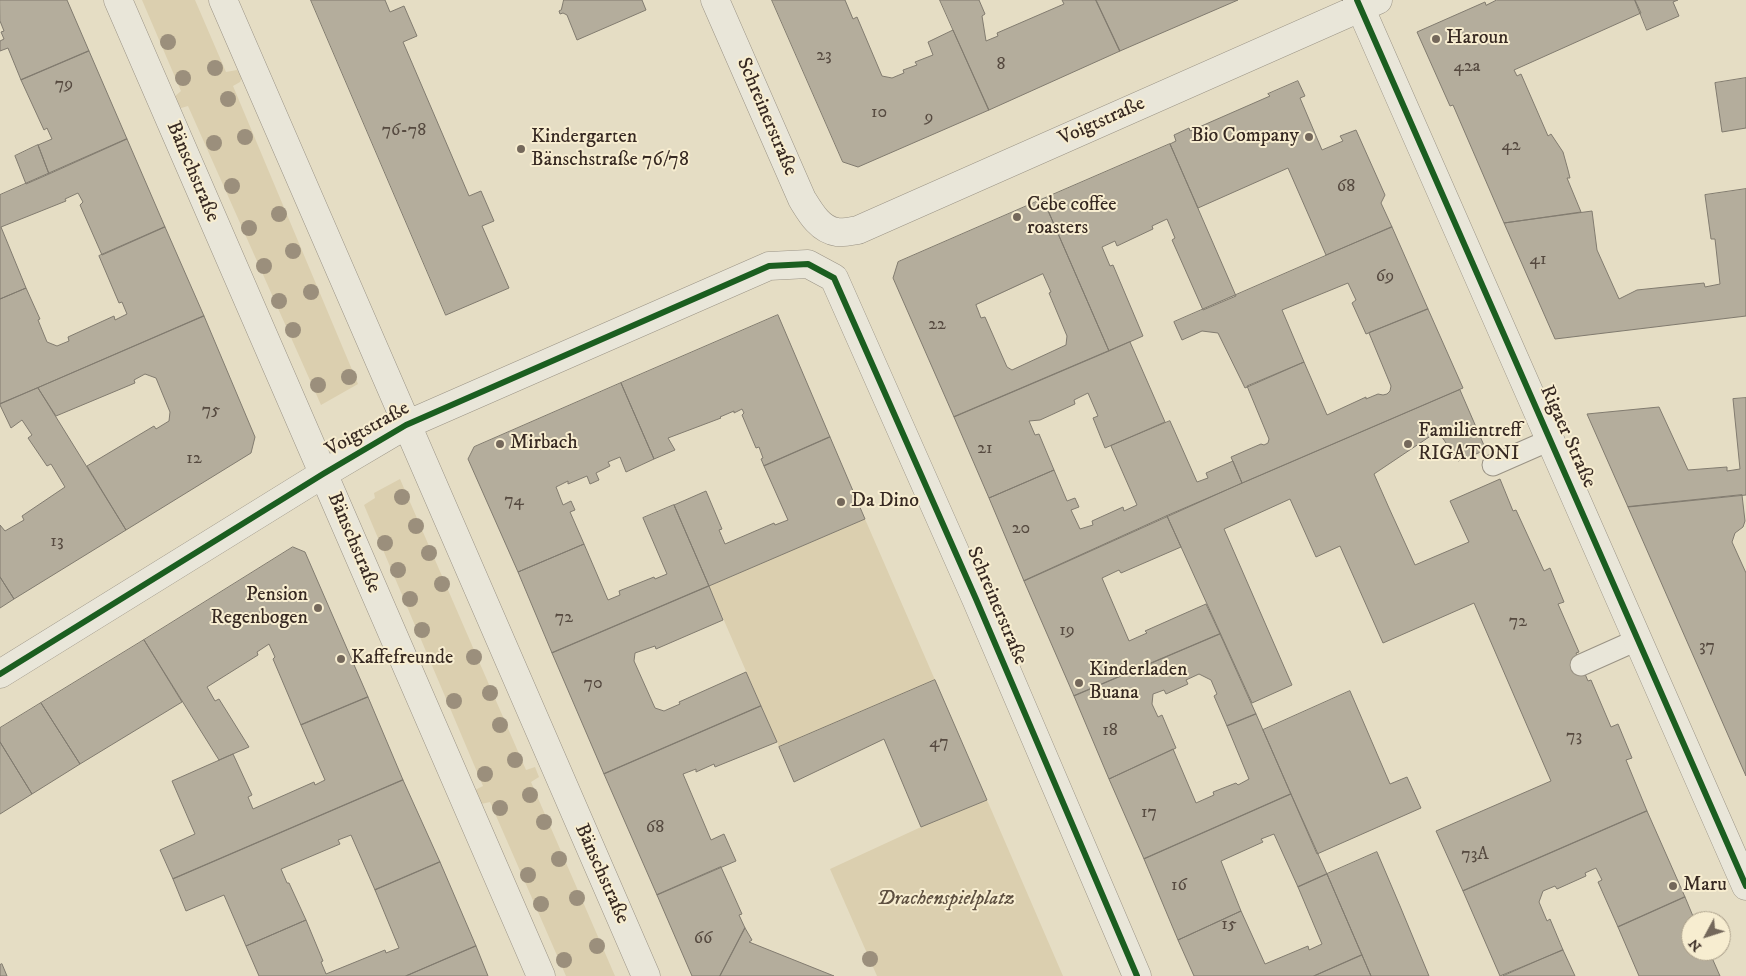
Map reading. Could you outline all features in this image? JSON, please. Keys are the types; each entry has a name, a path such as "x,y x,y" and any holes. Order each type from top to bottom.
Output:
{"street":[{"name":"Bänschstraße","path":"118,0 541,976"},
{"name":"Bänschstraße","path":"222,0 646,976"},
{"name":"Schreinerstraße","path":"715,0 802,199 813,218 825,227"},
{"name":"Voigtstraße","path":"825,227 837,232 858,230 1365,3"},
{"name":"Rigaer Straße","path":"1365,3 1550,440 1746,886"},
{"name":"Voigtstraße","path":"0,674 323,474 406,425 768,266 808,264"},
{"name":"Schreinerstraße","path":"808,264 834,278 976,599 1137,976"}],"lane":[{"path":"1493,466 1550,440"},
{"path":"1581,665 1638,640"}],"green space":[{"path":"142,0 195,0 226,72 237,70 242,77 240,82 233,86 358,384 321,405 188,106 179,107 174,97 181,91"},
{"path":"400,479 526,770 535,767 539,777 531,782 615,976 566,976 490,802 481,804 475,790 483,786 364,505 375,498 374,493"},
{"path":"865,519 935,680 779,747 709,586"},
{"name":"Drachenspielplatz","path":"987,800 1063,976 877,976 830,869 921,827"}],"building":[{"path":"0,0 67,0 89,51 21,80 8,48 0,51 0,41 4,39 1,32 4,31 0,21"},
{"path":"311,0 385,0 390,12 404,6 417,36 403,42 469,196 481,191 494,221 482,226 509,288 446,315"},
{"path":"564,0 642,0 646,10 577,40 567,15 560,14 559,11"},
{"path":"772,0 845,0 853,19 857,17 882,76 892,78 904,73 903,70 917,65 915,62 933,55 928,42 953,30 989,110 858,167 843,162"},
{"path":"940,0 979,0 985,14 982,16 986,41 998,36 997,33 1064,4 1062,0 1096,0 1120,51 989,110"},
{"path":"1096,0 1238,0 1120,51"},
{"path":"1497,0 1635,0 1641,13 1514,70 1517,76 1521,74 1548,136 1551,134 1563,152 1570,178 1567,178 1581,212 1504,223 1453,105 1450,106 1417,32 1485,2 1486,5"},
{"path":"1635,0 1678,0 1673,2 1679,16 1647,30"},
{"path":"89,51 127,139 49,174 38,145 52,139 47,128 44,130 21,80"},
{"path":"1746,78 1746,128 1722,132 1715,83"},
{"path":"1298,81 1305,96 1300,98 1322,150 1343,141 1340,136 1356,130 1385,195 1381,203 1392,227 1326,255 1288,168 1198,208 1170,144 1176,141 1174,135 1189,128 1190,131 1270,96 1268,94"},
{"path":"127,139 165,227 102,255 80,205 83,202 78,193 65,199 66,201 1,227 26,288 0,299 0,195"},
{"path":"1170,144 1236,296 1203,310 1172,240 1175,238 1167,219 1152,226 1153,229 1117,246 1115,241 1102,247 1110,266 1113,265 1143,336 1109,351 1043,199"},
{"path":"38,145 49,174 26,184 15,156"},
{"path":"1746,189 1746,316 1555,339 1504,223 1592,211 1597,250 1619,299 1637,290 1704,283 1705,287 1720,284 1715,239 1711,239 1705,195"},
{"path":"1043,199 1109,351 954,417 893,278 898,262","holes":["1043,274 1051,292 1049,293 1067,336 1066,345 1012,370 1007,367 985,317 981,318 976,305"]},
{"path":"165,227 204,316 0,404 0,299 26,288 40,319 38,320 47,342 57,346 69,341 68,337 114,316 115,320 127,314 122,302 119,303 99,256"},
{"path":"1392,227 1428,309 1366,334 1352,303 1356,300 1348,283 1282,310 1304,362 1245,388 1218,333 1202,331 1182,340 1174,322"},
{"path":"1428,309 1463,388 1242,483 1231,457 1261,444 1264,445 1268,443 1269,439 1247,386 1304,362 1327,415 1366,397 1366,399 1378,394 1387,394 1391,386 1369,333"},
{"path":"778,315 830,437 764,466 759,447 756,448 742,415 744,413 742,409 668,438 675,450 654,459 621,383"},
{"path":"204,316 255,437 251,453 126,530 87,466 154,426 156,429 169,421 170,412 156,378 145,374 134,380 135,383 56,416 38,388"},
{"path":"1130,342 1165,422 1105,448 1093,418 1098,416 1088,393 1074,400 1075,404 1040,420 1029,421 1035,435 1039,434 1054,470 989,498 954,417"},
{"path":"621,383 654,459 626,472 620,457 608,462 610,466 596,473 599,480 590,484 587,476 568,484 568,481 556,487 563,505 571,501 575,510 570,512 584,544 518,572 468,459 474,447"},
{"path":"38,388 126,530 14,599 0,577 0,525 5,531 24,520 22,516 65,487 51,464 47,466 28,438 32,435 22,420 11,428 0,405"},
{"path":"1460,390 1486,450 1458,461 1438,431 1374,474 1389,508 1415,565 1469,542 1450,501 1500,479 1513,511 1516,510 1544,571 1550,568 1564,602 1558,604 1579,652 1576,653 1588,681 1591,680 1611,727 1618,724 1632,758 1626,760 1647,811 1463,891 1436,831 1551,781 1474,603 1383,643 1340,546 1316,557 1290,499 1224,529 1292,685 1252,703 1167,516"},
{"path":"1746,398 1746,495 1628,507 1587,414 1659,407 1688,470 1727,467 1727,471 1740,469 1733,399"},
{"path":"1170,421 1197,482 1208,478 1206,473 1233,461 1242,483 1024,581 989,498 1054,470 1067,501 1075,498 1079,507 1071,510 1080,529 1093,525 1092,521 1123,507 1124,511 1137,505 1111,446"},
{"path":"830,437 865,519 709,586 674,505 706,491 722,529 719,530 725,544 774,523 775,525 788,520 764,466"},
{"path":"1742,495 1745,521 1743,527 1735,533 1732,542 1746,573 1746,776 1628,507"},
{"path":"674,505 709,586 552,653 518,572 584,544 608,600 620,595 619,591 654,577 655,579 667,574 643,518"},
{"path":"1167,516 1181,547 1121,573 1119,570 1102,578 1129,641 1147,633 1145,631 1206,604 1220,634 1074,696 1024,581"},
{"path":"293,547 305,552 368,697 301,725 273,659 275,657 269,644 257,652 258,655 207,687 215,701 219,699 249,747 219,760 144,640"},
{"path":"0,577 14,599 0,608"},
{"path":"709,586 723,620 656,649 655,646 635,653 634,661 655,708 664,711 680,704 679,702 746,672 761,706 604,774 552,653"},
{"path":"1220,634 1256,714 1227,726 1214,696 1217,694 1211,680 1199,674 1186,680 1188,684 1166,694 1164,690 1153,694 1152,704 1158,717 1162,715 1176,748 1109,779 1074,696"},
{"path":"144,640 182,702 80,764 41,703"},
{"path":"935,680 987,800 921,827 884,739 794,782 779,747"},
{"path":"1350,691 1390,784 1407,777 1421,808 1317,854 1263,730"},
{"path":"368,697 403,780 173,879 160,850 195,834 172,781 233,754 252,795 248,797 253,809 314,782 315,785 325,780 301,725"},
{"path":"41,703 80,764 32,794 0,742 0,728"},
{"path":"761,706 777,742 715,767 714,764 696,772 696,769 683,774 711,840 724,834 736,861 657,895 604,774"},
{"path":"1256,714 1291,794 1144,859 1109,779 1173,749 1196,803 1214,795 1213,792 1236,783 1238,785 1249,779 1227,726"},
{"path":"0,742 32,794 0,814"},
{"path":"403,780 440,862 375,890 351,835 338,840 340,844 281,869 306,920 246,946 224,895 186,911 173,879"},
{"path":"1291,794 1327,874 1298,887 1274,834 1261,839 1263,842 1221,861 1241,911 1178,940 1144,859"},
{"path":"1647,811 1685,897 1618,927 1598,882 1602,880 1596,868 1585,873 1586,876 1557,889 1555,886 1543,891 1539,902 1547,921 1550,919 1563,950 1500,976 1463,891"},
{"path":"1377,852 1429,976 1371,976 1327,874"},
{"path":"440,862 476,946 406,976 259,976 246,946 306,920 323,961 321,962 326,974 385,950 386,953 399,948 375,890"},
{"path":"721,867 742,914 739,915 745,928 720,976 692,976 657,895"},
{"path":"1327,874 1362,955 1314,976 1194,976 1178,940 1241,911 1265,964 1308,946 1309,950 1322,944 1298,887"},
{"path":"1685,897 1691,911 1681,911 1681,961 1713,961 1720,976 1639,976 1618,927"},
{"path":"745,928 752,940 749,942 834,976 720,976"},
{"path":"476,946 488,976 406,976"},
{"path":"1563,950 1575,976 1503,976"},
{"path":"1362,955 1371,976 1314,976"},
{"path":"2,964 7,976 0,976 0,965"}],"cycle path":[{"path":"1357,0 1746,886"},
{"path":"0,674 323,474 406,425 769,266 808,264 834,278 976,599 1137,976"}],"place":[{"name":"Haroun","path":"1436,39"},
{"name":"Bio Company","path":"1309,137"},
{"name":"Kindergarten Bänschstraße 76/78","path":"521,149"},
{"name":"Cebe coffee roasters","path":"1017,217"},
{"name":"Mirbach","path":"500,444"},
{"name":"Familientreff RIGATONI","path":"1408,444"},
{"name":"Da Dino","path":"841,502"},
{"name":"Pension Regenbogen","path":"318,608"},
{"name":"Kaffefreunde","path":"341,659"},
{"name":"Kinderladen Buana","path":"1079,683"},
{"name":"Maru","path":"1673,886"}]}
